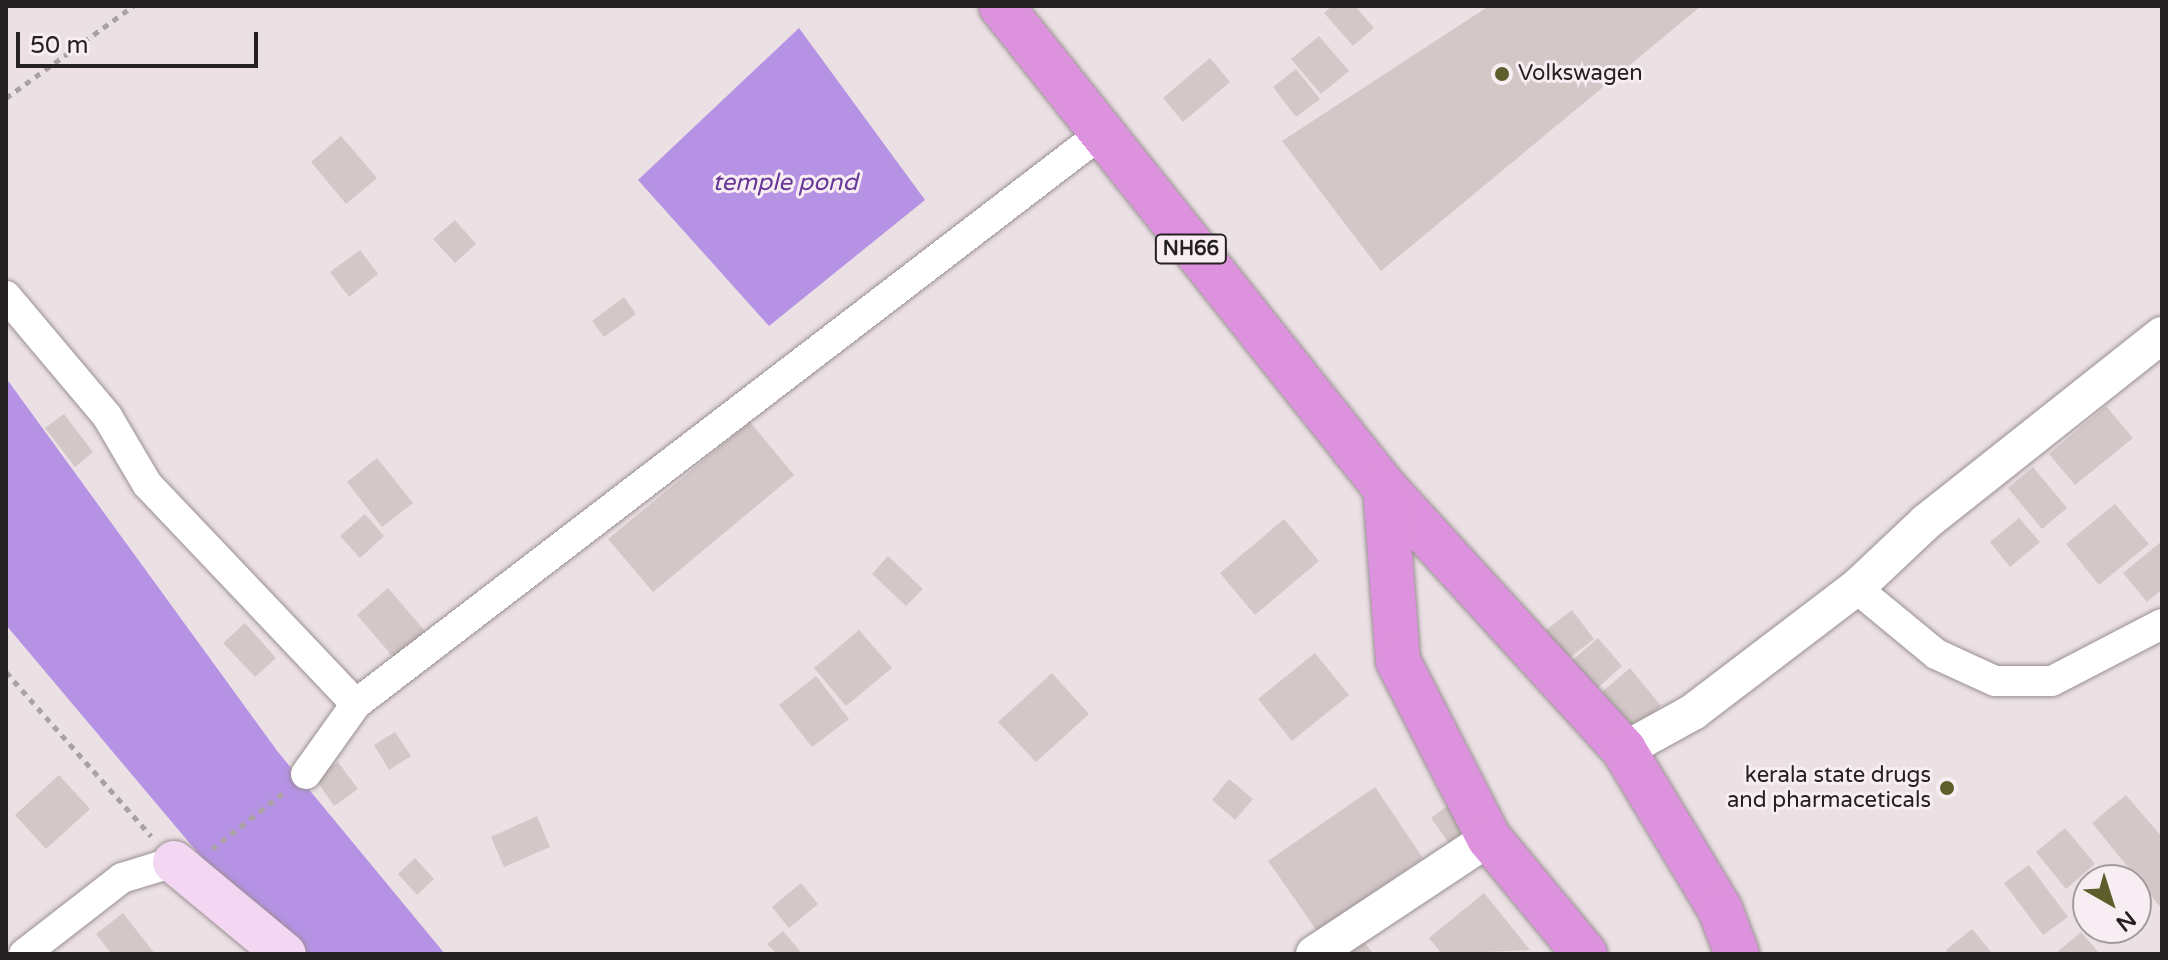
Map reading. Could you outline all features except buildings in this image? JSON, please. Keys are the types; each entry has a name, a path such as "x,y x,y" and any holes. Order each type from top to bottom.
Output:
{"highway":[{"name":"NH66","path":"1001,6 1099,135 1385,488 1624,750 1720,909 1737,954"},
{"path":"1385,488 1398,661 1489,838 1585,954"}],"main road":[{"path":"189,858 285,954"}],"street":[{"path":"306,774 356,704 1099,135"},
{"path":"6,296 107,416 147,484 356,704"},
{"path":"1624,750 1693,712 1856,588 1926,522 2162,335"},
{"path":"1856,588 1936,654 1995,681 2052,681 2162,624"},
{"path":"1314,954 1489,838 1565,954"},
{"path":"24,954 122,878 189,858"}],"path":[{"path":"6,98 133,6"},
{"path":"6,672 189,858 306,774"}],"water":[{"name":"temple pond","path":"799,28 925,200 769,326 638,180"},
{"path":"6,378 278,752 445,954 283,954 6,625"}],"place":[{"name":"Volkswagen","path":"1502,74"},
{"name":"kerala state drugs and pharmaceticals","path":"1947,788"}]}
